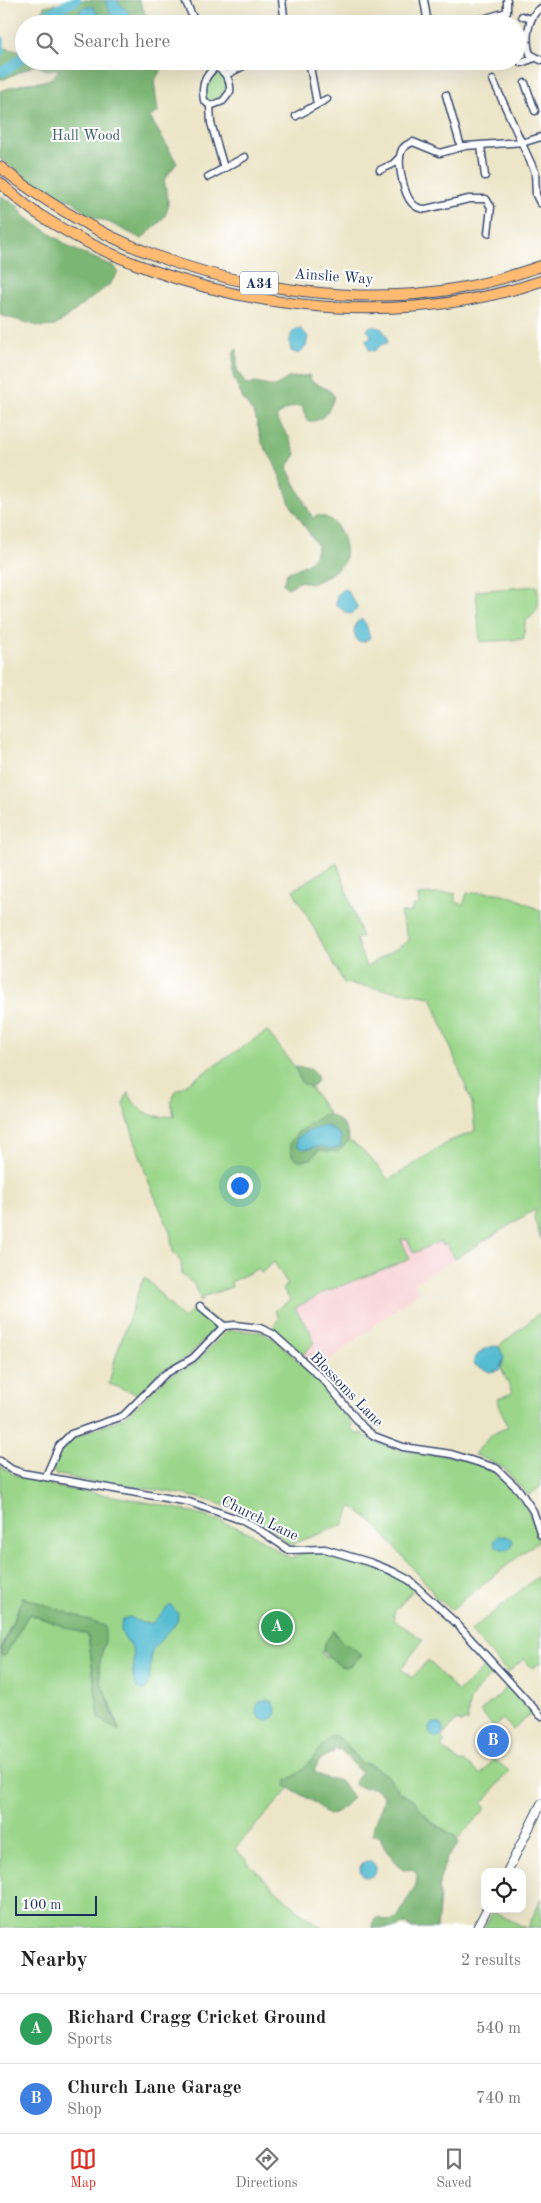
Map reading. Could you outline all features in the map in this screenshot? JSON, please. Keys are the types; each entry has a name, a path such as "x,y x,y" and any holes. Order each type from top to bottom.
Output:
{"highway":[{"name":"Ainslie Way","path":"0,167 42,198 80,220 153,255 197,270 278,287 320,293 406,294 460,288 541,266"},
{"name":"Ainslie Way","path":"0,183 34,211 71,233 111,253 148,270 237,293 320,306 406,307 462,301 515,290 541,281"}],"street":[{"path":"185,0 192,15"},
{"path":"282,0 284,15"},
{"path":"424,0 426,15"},
{"path":"496,15 507,12 507,0"},
{"path":"538,59 530,54 528,44 531,19 536,11 541,8"},
{"path":"526,17 531,19"},
{"path":"211,70 203,86 204,100 210,106 210,123 224,168"},
{"path":"210,106 223,101 230,92 231,85 221,70"},
{"path":"226,75 236,70"},
{"path":"311,70 317,104"},
{"path":"492,80 524,142 535,172 536,195 540,202"},
{"path":"525,83 535,111"},
{"path":"446,95 461,147"},
{"path":"296,116 327,99"},
{"path":"380,170 393,164 400,157 404,147 413,142 437,153 461,147 524,142 541,137"},
{"path":"481,146 485,176"},
{"path":"208,177 244,157"},
{"path":"400,157 405,190 412,204 420,209 426,209 469,199 486,199 491,207 488,233"},
{"path":"46,1476 59,1446 71,1434 123,1416 165,1374 193,1358 224,1326 200,1306"},
{"name":"Blossoms Lane","path":"224,1326 235,1325 260,1328 273,1334 324,1380 363,1427 374,1436 403,1447 452,1454 496,1468 519,1490 533,1510 541,1535"},
{"name":"Church Lane","path":"0,1461 11,1469 22,1473 206,1507 241,1520 261,1530 289,1550 325,1549 392,1571 409,1580 456,1623 541,1716"},
{"path":"509,1868 541,1804"},
{"path":"476,1928 485,1913"}],"shaded area":[{"path":"433,1226 443,1246 447,1244 454,1259 414,1283 419,1291 332,1358 319,1372 302,1356 313,1345 310,1331 295,1308 327,1291 409,1260 400,1241"},
{"path":"497,1724 510,1737 492,1757 478,1744"}],"green space":[{"path":"72,0 105,0 110,15 42,15 44,6 55,4 67,11"},
{"path":"116,0 139,0 146,15 131,15"},
{"name":"Hall Wood","path":"0,47 15,50 15,70 24,70 0,79"},
{"name":"Hall Wood","path":"59,70 161,70 154,81 158,112 150,117 177,163 164,180 168,201 166,214 142,239 110,223 88,215 73,201 47,193 0,159 0,91 52,78"},
{"path":"212,70 222,70 230,92 210,106 203,95"},
{"path":"0,195 18,206 24,216 73,249 115,267 118,272 110,284 55,326 42,327 0,315"},
{"path":"237,349 237,370 246,385 255,383 275,387 288,378 310,375 311,381 330,391 334,396 328,411 322,418 317,420 307,421 302,406 288,409 276,418 290,439 296,454 287,468 313,519 316,515 331,520 338,528 345,546 345,558 341,566 314,583 310,584 301,581 288,588 283,584 287,573 307,564 311,560 317,545 290,504 273,461 262,443 255,415 243,399 235,381 233,359 234,351"},
{"path":"537,586 538,607 534,614 525,621 524,639 480,642 476,591"},
{"path":"337,863 362,937 356,939 366,967 409,941 400,913 412,912 412,906 419,905 418,895 455,893 455,901 463,905 467,893 498,893 514,897 541,911 541,1239 534,1218 536,1209 454,1259 447,1244 442,1246 440,1241 414,1253 407,1239 401,1240 410,1259 327,1291 295,1308 310,1331 314,1343 302,1356 272,1330 279,1318 275,1311 290,1300 283,1289 288,1284 274,1262 261,1273 259,1268 231,1282 232,1287 205,1296 201,1301 193,1283 182,1275 181,1262 173,1252 170,1232 149,1183 123,1104 128,1092 136,1105 146,1113 159,1116 174,1115 171,1102 176,1091 267,1031 295,1067 301,1082 311,1088 347,1141 364,1151 389,1180 450,1141 475,1131 472,1103 431,997 344,983 293,890"},
{"path":"295,1067 308,1068 315,1073 317,1080 311,1088 301,1082"},
{"path":"323,1115 333,1117 341,1122 349,1140 338,1152 319,1150 311,1159 301,1161 292,1156 290,1143 297,1133"},
{"path":"145,1277 183,1319 196,1306 219,1323 218,1327 186,1358 159,1372 140,1395 109,1384 115,1359 140,1286"},
{"path":"541,1312 541,1486 528,1496 504,1468 474,1454 493,1434 508,1428 497,1399 512,1393 501,1367 503,1363 498,1347"},
{"path":"228,1330 262,1332 277,1341 336,1398 353,1426 351,1428 357,1434 361,1433 376,1443 378,1442 386,1446 413,1452 454,1457 492,1471 511,1488 523,1504 533,1521 538,1541 452,1609 435,1597 430,1588 372,1521 353,1507 343,1525 289,1545 269,1527 253,1517 218,1503 163,1491 126,1486 120,1488 55,1474 53,1467 65,1443 125,1417 167,1377 196,1363"},
{"path":"0,1466 17,1476 50,1481 51,1486 126,1498 200,1515 248,1532 291,1558 306,1552 325,1551 392,1574 408,1582 415,1588 394,1612 394,1620 423,1640 401,1669 412,1678 428,1660 458,1692 489,1663 495,1669 472,1697 469,1704 468,1722 464,1720 462,1723 457,1720 441,1738 445,1741 441,1747 460,1762 464,1761 481,1775 494,1759 509,1771 482,1804 486,1808 456,1841 333,1741 235,1848 276,1890 322,1928 0,1928 0,1654 5,1655 29,1614 88,1635 99,1718 119,1730 110,1702 101,1683 99,1666 105,1641 23,1597 0,1651","holes":["334,1631 339,1640 326,1657 321,1653"]},
{"path":"541,1574 541,1662 532,1668 524,1659 508,1673 470,1631"},
{"path":"23,1597 105,1626 105,1640 99,1666 101,1683 119,1731 99,1718 88,1635 29,1614 5,1656 0,1654"},
{"path":"334,1630 341,1641 362,1655 347,1668 340,1666 323,1652 325,1643"},
{"path":"510,1685 533,1711 513,1730 503,1719 494,1727 480,1712"},
{"path":"334,1735 346,1744 361,1763 369,1764 389,1777 399,1792 414,1801 431,1822 455,1836 459,1843 446,1859 439,1883 440,1895 437,1928 410,1928 407,1924 395,1928 373,1928 374,1920 379,1917 389,1921 399,1915 415,1887 417,1874 412,1869 403,1870 385,1849 380,1837 373,1835 374,1825 384,1797 376,1789 355,1785 356,1779 361,1773 341,1750 334,1749 333,1753 324,1757 319,1762 314,1771 326,1778 339,1781 352,1798 335,1814 328,1815 314,1802 286,1786 287,1780 306,1766 330,1736"},
{"path":"541,1898 541,1928 528,1928"},
{"path":"492,1913 495,1913 527,1928 484,1928"}],"water":[{"path":"105,0 116,0 131,15 110,15"},
{"path":"86,6 93,7 98,15 78,15 81,9"},
{"path":"370,326 381,328 387,336 387,343 374,351 369,350 366,339 371,338 367,330"},
{"path":"296,329 301,329 308,336 306,347 299,354 291,351 290,345 291,336"},
{"path":"344,589 347,590 357,606 357,609 351,614 336,605 337,596"},
{"path":"362,619 366,624 370,638 363,642 357,641 354,632 356,623"},
{"path":"322,1126 330,1127 341,1136 341,1145 332,1149 320,1147 305,1149 297,1146 297,1138 306,1132"},
{"path":"496,1346 500,1348 504,1358 499,1370 490,1372 473,1364 481,1352"},
{"path":"499,1535 513,1540 512,1547 506,1550 496,1547 494,1542"},
{"path":"170,1605 178,1613 177,1622 152,1650 149,1681 145,1690 137,1688 133,1678 133,1652 121,1630 123,1619 130,1617 142,1623 152,1623"},
{"path":"266,1700 273,1703 276,1710 273,1717 266,1720 259,1717 256,1710 259,1703"},
{"path":"433,1723 439,1723 443,1730 439,1737 433,1737 429,1733 429,1727"},
{"path":"368,1861 376,1869 368,1877 360,1869"}],"waterway":[{"path":"47,15 76,0"},
{"path":"0,40 0,51"},
{"path":"0,72 15,64"}],"place":[{"name":"Richard Cragg Cricket Ground","path":"277,1627"},
{"name":"Church Lane Garage","path":"493,1741"}]}
